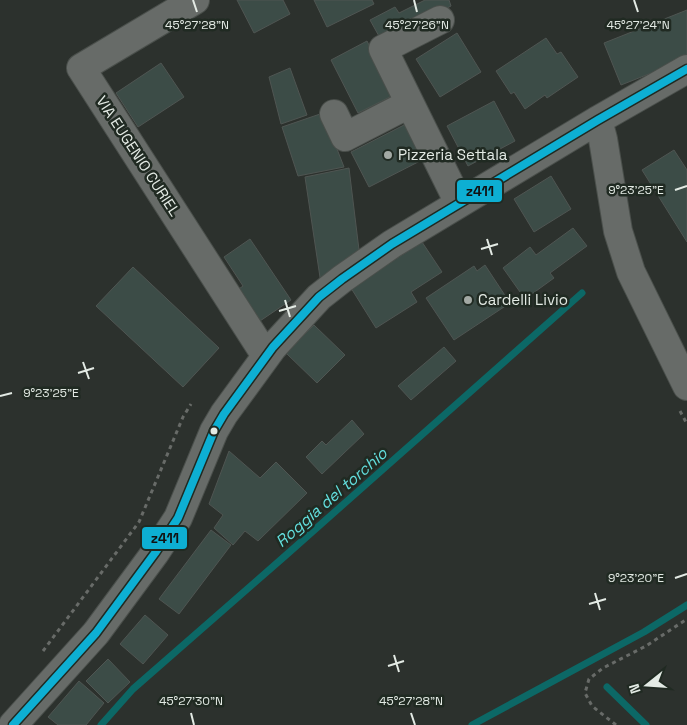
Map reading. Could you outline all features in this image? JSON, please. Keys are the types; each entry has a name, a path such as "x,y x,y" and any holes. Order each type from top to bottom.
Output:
{"street":[{"name":"VIA EUGENIO CURIEL","path":"196,0 81,68 266,356"},
{"path":"440,20 383,49 458,203"},
{"path":"13,725 96,632 155,553 178,518 217,424 266,356 310,305 329,288 392,244 458,203 687,69"},
{"path":"334,114 345,137 410,104"},
{"path":"598,120 603,139 618,231 631,272 687,386"}],"path":[{"path":"42,653 139,522 191,404"},
{"path":"616,725 592,706 585,693 589,679 603,668 646,646 687,619"}],"building":[{"path":"237,0 283,0 290,14 254,33"},
{"path":"314,0 372,0 374,4 327,27"},
{"path":"425,0 449,0 451,6 406,29 380,38 370,20 395,7 399,13"},
{"path":"687,10 687,59 621,85 604,43"},
{"path":"457,33 481,72 440,97 416,59"},
{"path":"546,38 557,54 561,52 578,77 547,98 545,95 525,109 514,92 511,94 496,71"},
{"path":"367,41 394,95 358,113 331,60"},
{"path":"161,63 184,97 138,127 116,93"},
{"path":"290,68 307,115 281,124 269,77"},
{"path":"494,101 515,141 468,166 447,126"},
{"path":"323,113 344,167 298,176 282,127"},
{"name":"Pizzeria Settala","path":"406,124 424,159 369,187 351,152"},
{"path":"674,150 687,170 687,242 642,170"},
{"path":"349,168 360,258 321,284 305,177"},
{"path":"551,176 571,209 534,232 514,199"},
{"path":"573,228 587,246 550,273 554,278 525,299 503,268 530,247 536,255"},
{"path":"250,239 291,300 257,323 236,291 243,286 224,257"},
{"path":"422,242 442,272 411,292 417,302 376,328 351,288"},
{"name":"Cardelli Livio","path":"485,265 510,303 454,340 426,298 474,266 477,271"},
{"path":"133,267 219,348 183,387 96,306"},
{"path":"314,325 345,355 317,383 286,353"},
{"path":"444,347 456,361 411,400 398,386"},
{"path":"352,420 364,434 322,474 306,457 322,441 326,445"},
{"path":"229,451 260,478 276,462 307,493 258,541 245,531 233,545 214,528 223,515 209,504"},
{"path":"211,530 231,545 179,614 159,599"},
{"path":"145,615 168,635 143,664 120,644"},
{"path":"108,659 130,682 108,703 86,681"},
{"path":"79,681 104,703 86,725 58,725 48,717"}],"waterway":[{"name":"Roggia del torchio","path":"101,725 133,689 582,293"},
{"path":"472,725 644,632 687,605"},
{"path":"607,687 646,725"}],"transit line":[{"name":"z411","path":"13,725 96,633 155,553 178,518 214,431 224,414 273,347 319,297 392,244 598,120 687,69"}],"place":[{"name":"Pizzeria Settala","path":"388,155"},
{"name":"Cardelli Livio","path":"468,300"}]}
